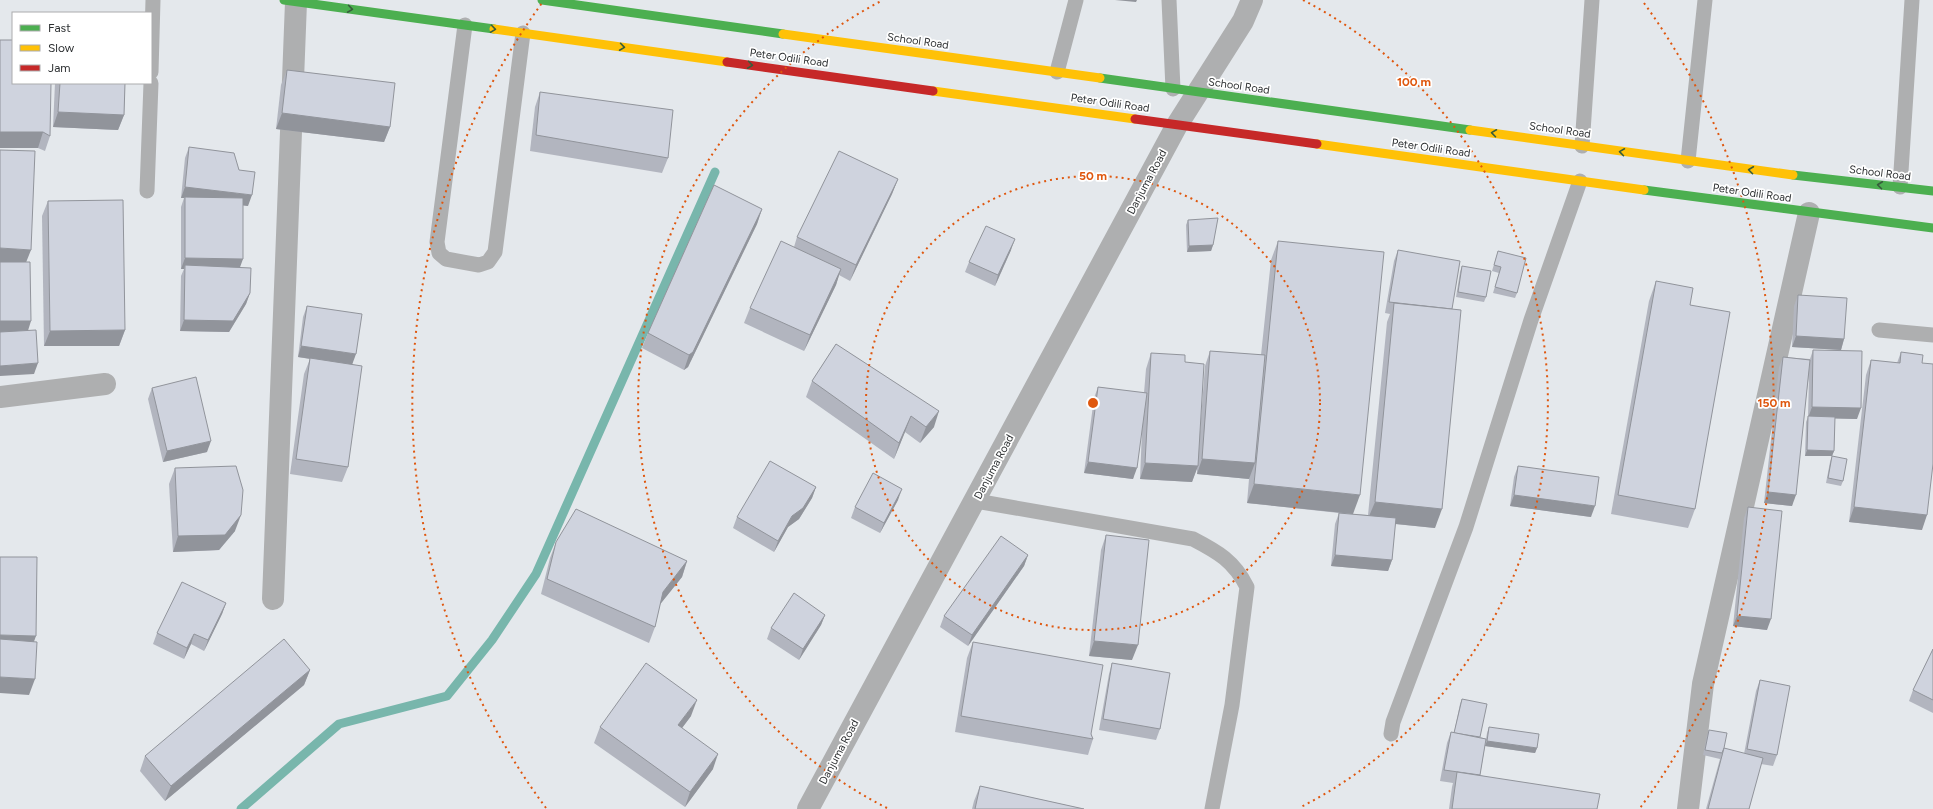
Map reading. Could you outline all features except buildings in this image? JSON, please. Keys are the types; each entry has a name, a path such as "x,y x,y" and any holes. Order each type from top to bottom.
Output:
{"main road":[{"name":"School Road","path":"542,0 616,5 1173,89 1688,161 1933,191"},
{"name":"Peter Odili Road","path":"290,1 1808,213 1933,228"}],"street":[{"name":"Danjuma Road","path":"808,809 976,501 1177,125 1196,92 1243,21 1252,0"},
{"path":"273,599 290,1"},
{"path":"1688,809 1704,684 1808,213"},
{"path":"0,397 105,384"}],"lane":[{"path":"152,36 153,0"},
{"path":"1057,72 1076,0"},
{"path":"1169,0 1173,89"},
{"path":"1582,146 1592,0"},
{"path":"1688,161 1705,0"},
{"path":"1900,187 1912,0"},
{"path":"465,25 437,242 439,253 446,259 479,265 488,262 495,252 523,33"},
{"path":"147,191 151,84"},
{"path":"1391,734 1393,722 1466,527 1529,327 1580,181"},
{"path":"1879,330 1933,335"},
{"path":"976,501 1193,539 1213,549 1230,561 1240,574 1247,587 1232,705 1212,809"}],"waterway":[{"path":"241,809 339,724 447,696 492,640 536,574 715,172"}],"traffic: fast":[{"path":"284,0 494,29"},
{"path":"542,0 783,34"},
{"path":"1100,78 1470,130"},
{"path":"1793,175 1933,191"},
{"path":"1644,190 1933,228"}],"traffic: slow":[{"path":"494,29 727,62"},
{"path":"783,34 1100,78"},
{"path":"933,91 1135,119"},
{"path":"1470,130 1793,175"},
{"path":"1317,144 1644,190"}],"traffic: jam":[{"path":"727,62 933,91"},
{"path":"1135,119 1317,144"}]}
